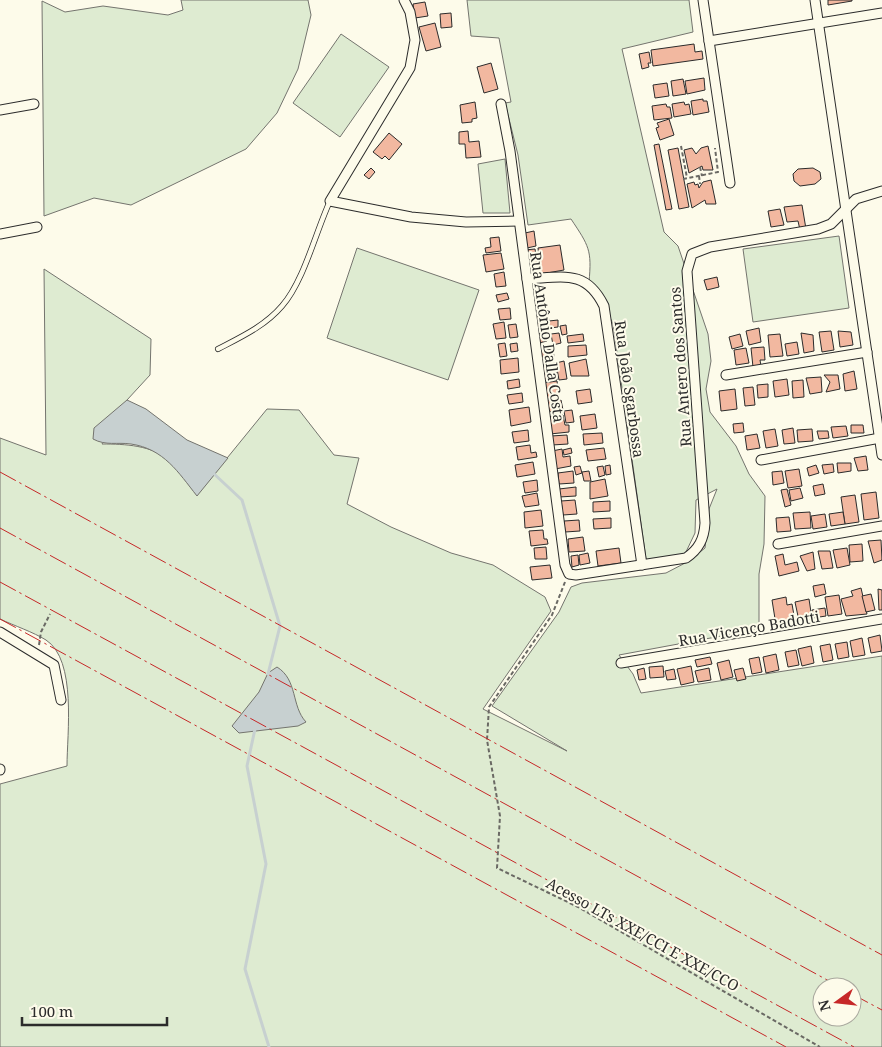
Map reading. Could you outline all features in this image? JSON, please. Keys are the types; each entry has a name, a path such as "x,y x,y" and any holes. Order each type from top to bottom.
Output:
{"street":[{"path":"404,0 410,12 415,40 410,68 330,200 412,217 466,222 518,221"},
{"path":"703,0 730,183"},
{"path":"815,0 882,455"},
{"path":"709,41 882,12"},
{"path":"0,110 34,104"},
{"name":"Rua Antônio Dalla Costa","path":"501,104 510,151 565,565 569,574"},
{"name":"Rua Antero dos Santos","path":"569,574 576,575 686,558 695,552 704,534 705,523 687,272 692,254 710,247 818,229 831,224 856,199 882,191"},
{"path":"0,234 38,226"},
{"name":"Rua João Sgarbossa","path":"527,280 575,277 597,290 604,306 642,565"},
{"path":"726,375 867,352"},
{"path":"761,460 880,438"},
{"path":"778,544 882,526"},
{"name":"Rua Vicenço Badotti","path":"621,663 882,619"},
{"path":"0,632 54,665 61,700"}],"lane":[{"path":"218,349 251,332 284,305 302,270 330,200"}],"path":[{"path":"681,146 685,178 718,172 714,149 725,147"},
{"path":"700,166 700,184"},
{"name":"Acesso LTs XXE/CCI E XXE/CCO","path":"569,574 552,615 489,706 487,740 500,816 497,868 578,907 820,1047"},
{"path":"37,654 41,632 50,614"}],"green space":[{"path":"181,0 308,0 311,15 298,69 277,113 246,149 131,205 94,198 44,216 42,1 65,12 103,6 168,15 183,10"},
{"path":"467,0 689,0 693,32 622,49 664,232 678,246 708,334 711,361 706,389 710,412 736,446 749,474 765,496 764,544 759,574 759,629 619,655 633,674 641,693 882,656 882,1047 0,1047 0,784 67,766 68,698 62,664 56,650 46,640 0,619 0,438 46,455 44,269 151,339 150,375 127,400 102,444 138,447 163,456 174,465 197,495 267,409 299,410 334,455 359,458 347,504 391,527 451,553 493,565 545,597 551,611 483,709 567,751 492,706 559,612 571,587 582,583 666,573 689,561 705,548 709,509 717,489 696,500 695,533 685,554 647,566 613,324 599,293 589,282 590,262 588,249 571,219 528,225 518,155 505,103 511,102 499,38 471,36"},
{"path":"341,34 389,67 340,137 293,103"},
{"path":"505,159 510,213 483,213 478,164"},
{"path":"839,236 849,308 753,322 743,249"},
{"path":"357,248 479,290 448,380 327,338"}],"shaded area":[{"path":"127,400 146,409 187,440 228,458 197,496 169,463 153,451 131,444 107,443 93,439 94,428"},
{"path":"277,667 284,672 288,679 301,716 306,722 298,726 239,733 232,726 259,692 268,673"}],"building":[{"path":"828,0 852,0 852,1 828,5"},
{"path":"425,2 428,16 415,18 413,4"},
{"path":"451,13 452,27 441,28 440,14"},
{"path":"435,23 441,47 426,51 419,27"},
{"path":"694,44 695,52 702,51 703,59 653,66 651,50"},
{"path":"649,52 651,63 648,63 649,67 642,69 639,54"},
{"path":"491,63 498,89 484,93 477,67"},
{"path":"704,78 705,90 687,94 685,81"},
{"path":"683,79 686,94 673,96 671,81"},
{"path":"667,83 669,96 655,98 653,85"},
{"path":"703,99 703,101 707,101 709,112 693,115 691,101"},
{"path":"475,102 477,118 472,119 472,122 462,123 460,105"},
{"path":"684,102 685,105 689,104 691,114 674,117 672,104"},
{"path":"666,104 667,107 670,107 672,118 654,120 652,106"},
{"path":"669,119 674,135 660,140 656,128 659,127 657,123"},
{"path":"468,131 469,142 479,141 481,157 466,158 465,144 459,144 459,132"},
{"path":"389,133 402,144 389,160 385,156 382,159 373,152"},
{"path":"659,144 672,209 666,210 654,145"},
{"path":"708,146 713,170 703,170 702,166 689,173 684,150 692,148 696,154 701,148"},
{"path":"678,148 689,207 679,209 668,150"},
{"path":"371,168 375,172 369,179 364,175"},
{"path":"813,168 820,172 821,179 815,184 800,186 794,181 793,174 798,169"},
{"path":"711,180 716,204 706,204 705,200 692,208 687,184 694,182 695,185 698,184 699,188 703,182"},
{"path":"802,205 806,229 800,230 798,221 787,222 784,207"},
{"path":"780,209 784,225 771,227 768,211"},
{"path":"534,231 536,246 527,248 525,233"},
{"path":"499,237 501,251 486,253 485,248 491,247 490,238"},
{"path":"560,245 564,270 541,274 538,248"},
{"path":"535,249 539,274 529,276 525,250"},
{"path":"501,253 504,269 486,272 483,255"},
{"path":"504,272 506,286 496,287 494,274"},
{"path":"717,277 719,287 707,290 704,280"},
{"path":"507,293 509,299 498,302 496,295"},
{"path":"541,299 542,308 535,309 533,300"},
{"path":"510,308 511,319 500,320 498,309"},
{"path":"548,315 549,321 558,320 558,327 536,330 534,317"},
{"path":"504,322 506,338 496,339 493,324"},
{"path":"516,324 518,337 510,338 508,325"},
{"path":"566,325 567,334 562,335 560,326"},
{"path":"759,328 761,342 749,345 746,331"},
{"path":"831,331 834,350 822,352 819,332"},
{"path":"838,331 851,332 853,345 840,347"},
{"path":"545,333 547,341 539,343 537,334"},
{"path":"559,333 561,343 553,345 551,334"},
{"path":"801,333 813,335 814,351 804,353"},
{"path":"583,334 584,341 568,343 567,336"},
{"path":"740,334 743,346 732,349 729,337"},
{"path":"780,334 783,356 770,357 768,335"},
{"path":"797,342 799,354 787,356 785,344"},
{"path":"505,343 507,356 500,357 498,344"},
{"path":"517,343 518,351 511,352 510,344"},
{"path":"586,345 587,355 568,357 568,346"},
{"path":"764,347 765,360 760,360 761,366 753,367 751,348"},
{"path":"746,348 749,363 736,365 734,350"},
{"path":"553,349 554,357 541,360 539,351"},
{"path":"518,358 519,372 501,374 500,360"},
{"path":"586,359 589,376 571,376 569,363"},
{"path":"564,361 567,379 559,380 556,363"},
{"path":"555,363 557,380 543,382 541,365"},
{"path":"854,371 857,389 845,391 843,374"},
{"path":"824,375 838,375 840,389 826,392 830,382"},
{"path":"821,377 822,392 810,394 806,378"},
{"path":"519,379 520,387 508,389 507,381"},
{"path":"787,379 789,395 775,397 773,381"},
{"path":"803,380 804,397 793,398 792,381"},
{"path":"557,381 559,397 546,399 543,383"},
{"path":"768,384 768,397 758,398 757,385"},
{"path":"753,387 755,405 745,406 743,388"},
{"path":"590,389 592,402 578,404 576,391"},
{"path":"735,389 737,409 721,411 719,391"},
{"path":"522,393 523,402 509,404 507,395"},
{"path":"555,399 556,401 561,400 563,410 548,412 547,400"},
{"path":"529,407 531,422 511,426 509,410"},
{"path":"572,410 574,422 566,423 564,411"},
{"path":"595,414 597,428 582,430 580,416"},
{"path":"563,415 565,425 569,425 569,432 550,434 547,417"},
{"path":"743,423 744,432 734,433 733,424"},
{"path":"851,425 863,425 864,433 851,433"},
{"path":"846,426 848,436 833,438 831,427"},
{"path":"793,428 795,443 784,444 782,430"},
{"path":"775,429 778,446 766,448 763,431"},
{"path":"812,429 813,441 798,442 797,430"},
{"path":"528,430 529,441 514,443 512,432"},
{"path":"817,431 828,431 829,438 819,439"},
{"path":"602,433 603,443 584,445 583,434"},
{"path":"757,434 760,448 747,450 745,436"},
{"path":"567,435 568,444 552,445 551,436"},
{"path":"530,445 531,453 536,452 537,457 518,460 516,447"},
{"path":"571,448 572,453 564,455 563,450"},
{"path":"604,448 606,459 588,461 586,450"},
{"path":"562,449 563,457 570,456 571,466 555,469 552,451"},
{"path":"866,456 868,470 858,471 854,458"},
{"path":"533,462 535,474 517,477 515,465"},
{"path":"837,463 851,463 851,471 838,473"},
{"path":"833,464 834,472 824,474 822,465"},
{"path":"610,465 611,474 606,475 605,466"},
{"path":"816,465 819,473 809,476 807,468"},
{"path":"580,466 582,473 576,475 574,467"},
{"path":"603,466 605,475 599,477 597,467"},
{"path":"799,469 802,486 788,488 785,471"},
{"path":"573,471 574,483 559,484 558,473"},
{"path":"589,471 591,481 584,481 582,472"},
{"path":"782,471 784,483 773,485 772,472"},
{"path":"605,479 608,496 590,499 590,482"},
{"path":"537,480 538,491 525,493 523,482"},
{"path":"823,484 825,494 815,496 813,486"},
{"path":"576,487 576,496 559,497 559,489"},
{"path":"800,488 803,498 791,501 789,490"},
{"path":"787,489 791,505 785,507 781,490"},
{"path":"876,492 879,518 864,520 861,494"},
{"path":"537,493 539,505 525,507 522,496"},
{"path":"855,495 859,522 845,524 841,497"},
{"path":"575,500 577,514 563,515 561,501"},
{"path":"610,501 610,511 593,512 593,502"},
{"path":"541,510 543,526 525,528 524,512"},
{"path":"810,512 811,528 795,529 793,513"},
{"path":"843,512 845,524 831,526 829,514"},
{"path":"825,514 827,527 813,529 811,516"},
{"path":"789,517 791,531 777,532 776,518"},
{"path":"611,518 611,528 594,529 593,519"},
{"path":"579,520 580,531 565,532 564,521"},
{"path":"543,530 544,539 547,539 548,544 531,546 529,531"},
{"path":"583,537 585,551 569,552 568,539"},
{"path":"881,540 882,560 874,563 868,541"},
{"path":"862,544 863,561 850,562 849,545"},
{"path":"546,547 547,559 535,559 534,548"},
{"path":"619,548 621,563 598,566 596,551"},
{"path":"847,548 850,565 837,568 833,550"},
{"path":"818,551 830,551 833,568 822,569"},
{"path":"813,552 815,569 807,571 800,556"},
{"path":"588,553 590,563 580,565 579,555"},
{"path":"783,554 785,565 797,562 799,571 779,576 775,556"},
{"path":"578,555 579,565 572,567 571,556"},
{"path":"550,565 552,578 532,580 530,567"},
{"path":"824,584 826,594 815,597 813,586"},
{"path":"861,588 867,614 846,616 841,599 853,596 851,591"},
{"path":"878,589 882,590 882,610 879,610"},
{"path":"871,594 875,610 866,612 862,596"},
{"path":"839,595 842,614 828,616 825,597"},
{"path":"786,597 787,605 792,604 795,621 776,625 772,600"},
{"path":"809,599 812,619 799,621 795,602"},
{"path":"825,608 826,616 813,618 812,610"},
{"path":"880,635 882,651 871,653 868,638"},
{"path":"862,638 865,655 853,657 850,641"},
{"path":"847,642 849,657 838,659 835,644"},
{"path":"830,644 833,660 823,662 820,646"},
{"path":"811,646 814,663 802,666 798,649"},
{"path":"796,650 799,665 788,667 785,652"},
{"path":"776,654 779,670 766,673 763,657"},
{"path":"710,657 712,664 697,667 695,660"},
{"path":"759,657 762,672 752,674 749,659"},
{"path":"729,660 733,677 721,680 717,663"},
{"path":"663,666 664,677 650,678 649,667"},
{"path":"691,666 694,682 681,685 677,669"},
{"path":"644,668 646,679 639,680 637,670"},
{"path":"709,668 711,680 698,682 695,671"},
{"path":"743,668 746,679 737,681 734,670"},
{"path":"674,669 676,679 667,680 665,671"}],"waterway":[{"path":"212,472 242,500 280,626 268,674"},
{"path":"255,729 247,766 266,864 245,969 269,1047"}],"power":[{"path":"0,472 882,955"},
{"path":"0,528 822,977"},
{"path":"0,582 854,1047"},
{"path":"0,619 786,1047"},
{"path":"862,999 882,1010"}]}
